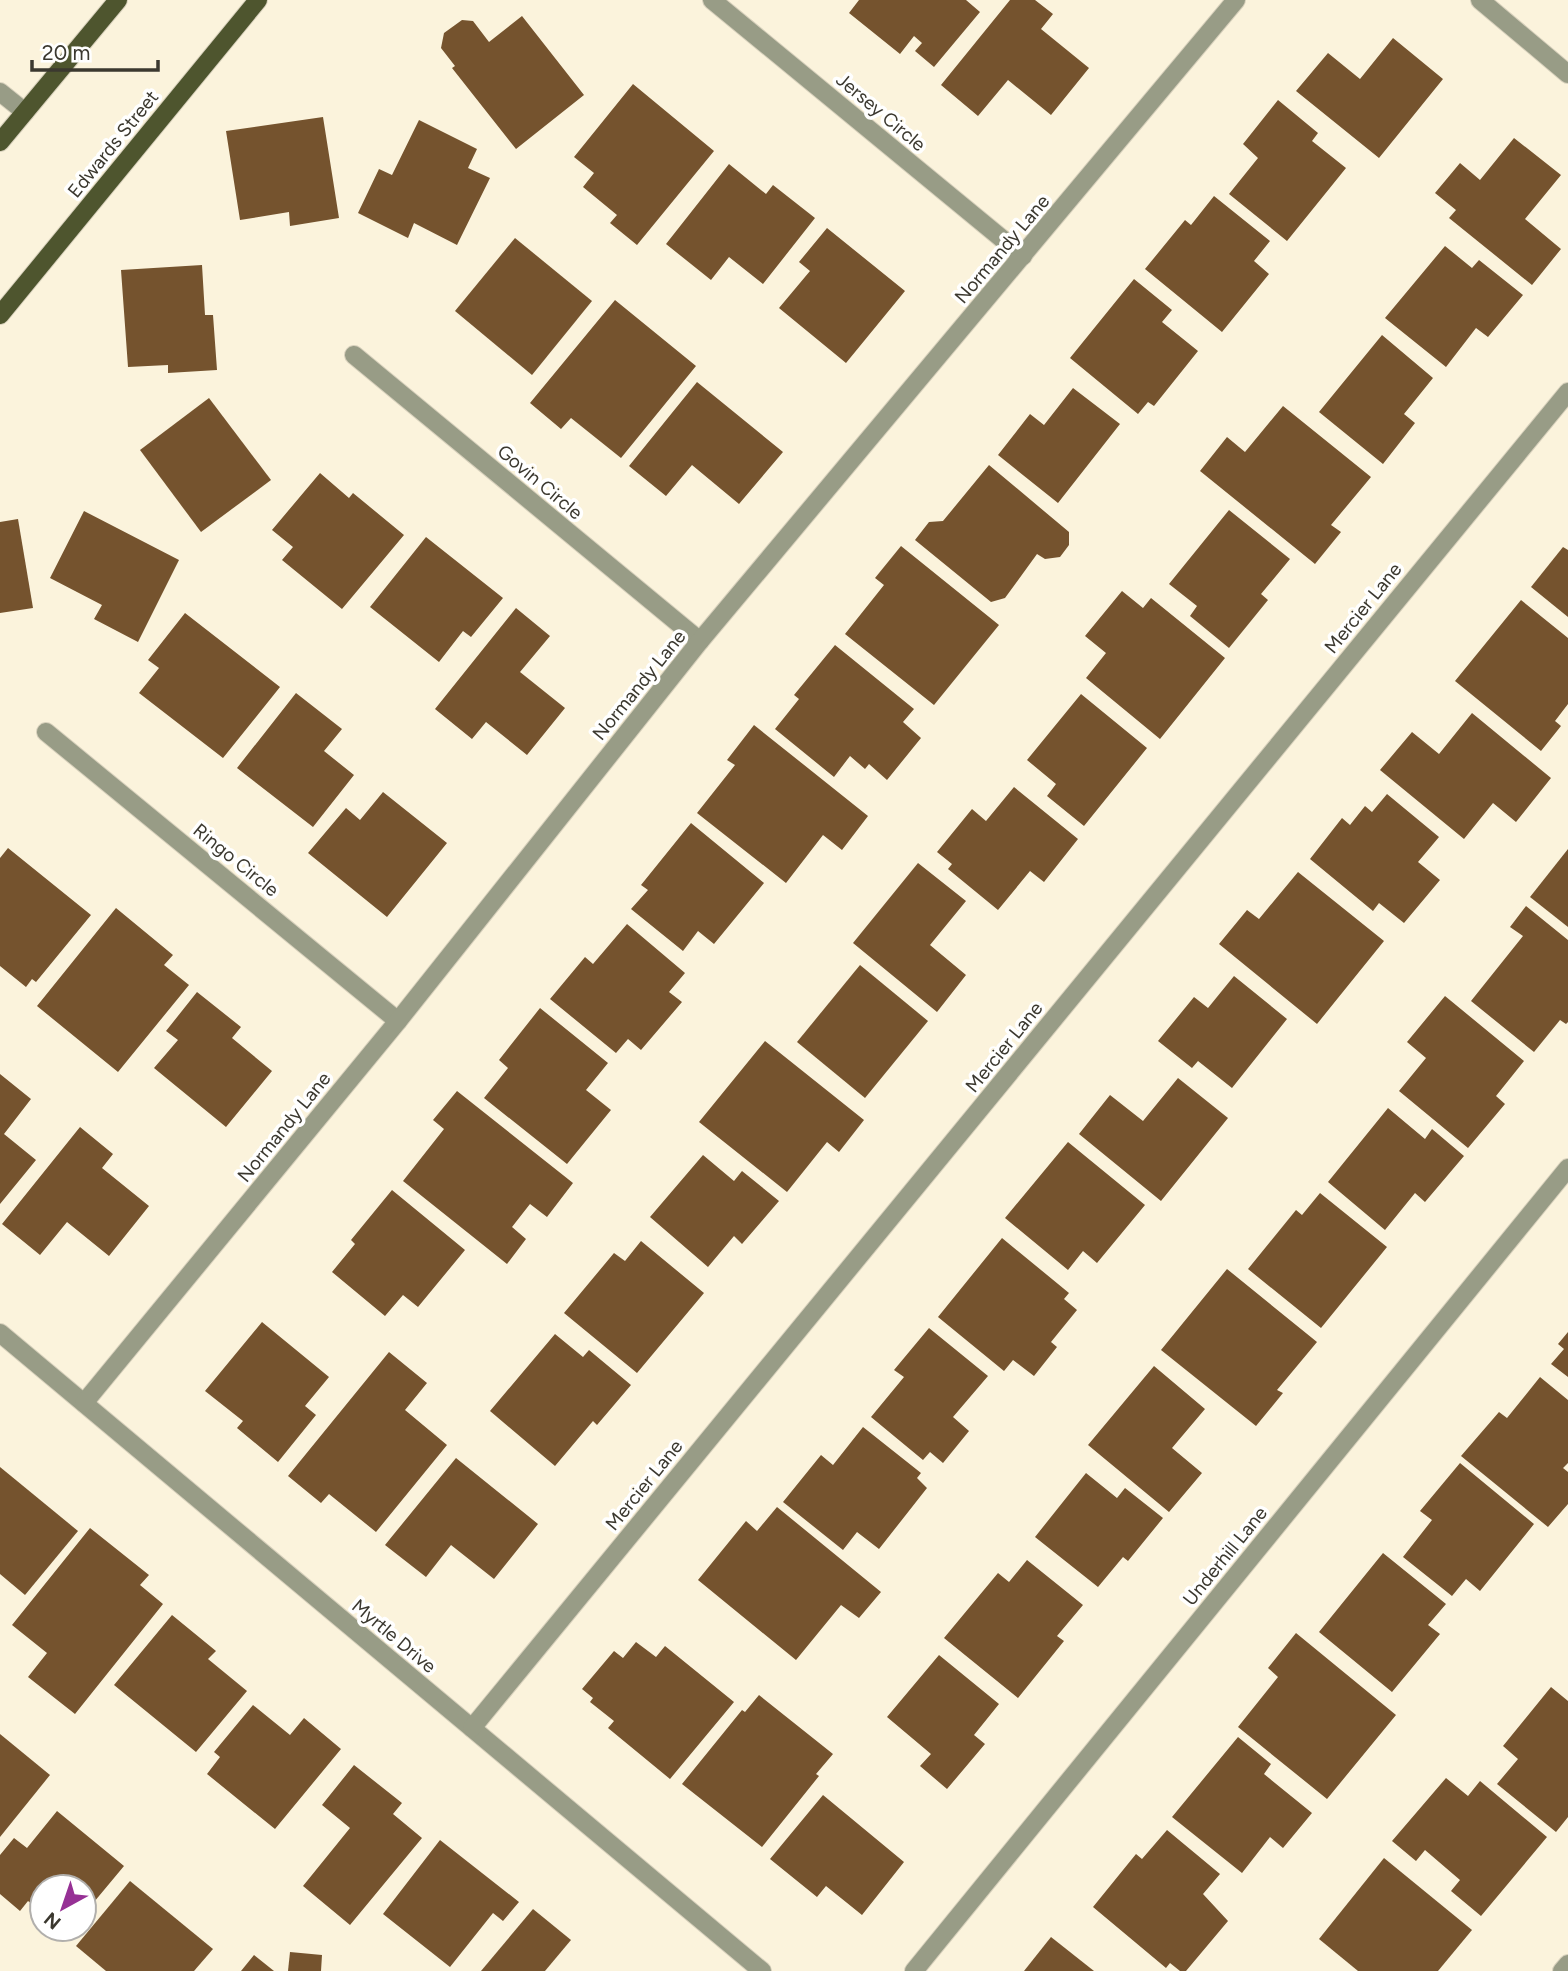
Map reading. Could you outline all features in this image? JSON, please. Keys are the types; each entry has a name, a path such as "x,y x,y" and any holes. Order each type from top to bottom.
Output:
{"main road":[{"path":"0,142 118,0"},
{"name":"Edwards Street","path":"0,315 258,0"}],"street":[{"name":"Jersey Circle","path":"712,0 1023,256"},
{"name":"Normandy Lane","path":"84,1403 398,1021 700,641 1236,0"},
{"path":"1480,0 1568,74"},
{"path":"0,92 24,112"},
{"name":"Govin Circle","path":"354,355 700,641"},
{"name":"Mercier Lane","path":"472,1728 1568,392"},
{"name":"Ringo Circle","path":"46,732 398,1021"},
{"name":"Underhill Lane","path":"914,1971 1568,1168"},
{"name":"Myrtle Drive","path":"0,1333 762,1971"},
{"path":"1562,1971 1568,1964"}],"building":[{"path":"859,0 966,0 980,12 934,67 915,51 922,43 914,36 900,54 849,13"},
{"path":"1010,0 1035,0 1053,14 1041,29 1089,68 1051,115 1008,80 978,116 941,85"},
{"path":"522,16 584,95 516,149 452,68 455,66 441,48 444,33 462,20 473,21 489,42"},
{"path":"1393,38 1443,79 1379,158 1296,91 1328,53 1360,79"},
{"path":"633,84 714,151 637,245 610,223 617,215 583,187 594,173 574,157"},
{"path":"1278,100 1318,133 1312,141 1346,168 1287,241 1229,194 1258,158 1243,144"},
{"path":"323,117 339,218 290,226 289,212 240,220 226,131"},
{"path":"419,120 477,149 468,168 490,178 457,245 414,223 408,238 358,213 379,169 392,175"},
{"path":"1514,138 1561,175 1525,219 1561,249 1532,285 1449,218 1456,210 1435,193 1460,163 1480,180"},
{"path":"729,164 766,194 773,185 815,218 763,284 729,257 711,280 666,244"},
{"path":"1214,196 1270,241 1254,261 1269,274 1222,332 1145,269 1185,220 1191,225"},
{"path":"827,228 905,291 846,363 779,308 810,271 799,262"},
{"path":"515,238 592,301 532,375 455,311"},
{"path":"1445,246 1472,268 1479,260 1523,295 1488,337 1476,328 1446,367 1385,318"},
{"path":"202,265 205,315 213,315 217,370 168,373 168,365 128,367 121,270"},
{"path":"1134,279 1172,310 1162,322 1198,351 1154,406 1148,402 1138,414 1070,358"},
{"path":"615,300 696,366 621,458 571,418 561,429 530,403"},
{"path":"1382,335 1433,378 1404,414 1415,423 1383,464 1319,412"},
{"path":"697,382 783,452 739,504 692,465 666,496 629,466"},
{"path":"1073,388 1120,424 1058,503 998,455 1030,414 1044,425"},
{"path":"209,398 271,480 201,532 140,450"},
{"path":"1283,406 1371,477 1331,525 1341,532 1315,564 1200,471 1227,437 1245,452"},
{"path":"989,465 1069,532 1069,545 1060,557 1045,559 1037,554 1005,598 991,602 915,540 929,522 943,521"},
{"path":"320,473 349,498 353,493 404,535 342,609 282,560 293,547 272,530"},
{"path":"1229,510 1290,559 1261,594 1268,600 1229,648 1190,616 1197,606 1169,584"},
{"path":"84,511 179,560 138,642 94,619 102,605 50,578"},
{"path":"18,519 33,608 0,613 0,522"},
{"path":"426,537 503,598 471,637 463,631 439,662 370,607"},
{"path":"901,546 999,625 934,705 845,634 884,585 875,578"},
{"path":"1563,547 1568,550 1568,617 1531,587"},
{"path":"1122,591 1143,608 1151,598 1225,658 1160,739 1086,678 1106,653 1085,636"},
{"path":"1521,600 1568,638 1568,704 1555,721 1561,726 1541,751 1455,681"},
{"path":"516,608 550,636 520,672 565,708 527,755 486,722 472,739 435,709"},
{"path":"185,613 280,687 223,758 139,693 159,668 148,660"},
{"path":"835,645 914,709 903,722 921,738 887,780 869,764 865,769 850,756 834,777 775,729 799,699 794,695"},
{"path":"296,693 342,729 324,751 354,775 313,827 237,768"},
{"path":"1081,694 1147,748 1084,826 1047,796 1056,784 1027,760"},
{"path":"1472,713 1551,778 1516,822 1493,803 1464,839 1380,770 1412,732 1439,754"},
{"path":"754,725 868,816 842,850 823,835 786,883 697,813 735,765 727,760"},
{"path":"1014,787 1078,839 1044,882 1030,871 998,910 948,869 952,864 937,852 972,809 986,821"},
{"path":"383,792 447,843 387,917 308,853 346,808 360,820"},
{"path":"1387,794 1439,837 1418,862 1440,880 1404,923 1379,903 1373,911 1310,859 1342,818 1350,825 1365,806 1372,812"},
{"path":"691,823 764,883 714,944 698,931 683,951 631,909 648,890 641,885"},
{"path":"8,848 91,915 36,982 32,979 26,987 0,966 0,858"},
{"path":"1568,849 1568,927 1530,897"},
{"path":"918,863 966,901 930,945 966,975 937,1012 853,943"},
{"path":"1298,872 1384,941 1317,1024 1219,944 1247,910 1259,919"},
{"path":"1526,906 1568,940 1568,1022 1566,1024 1560,1020 1534,1052 1471,1001 1523,936 1510,927"},
{"path":"116,908 173,955 164,965 189,985 118,1072 37,1006"},
{"path":"627,924 685,973 669,992 682,1002 641,1050 628,1039 616,1053 550,999 585,957 593,964"},
{"path":"860,965 928,1021 865,1098 797,1042"},
{"path":"1234,976 1287,1019 1232,1088 1198,1061 1192,1068 1158,1041 1194,997 1208,1008"},
{"path":"197,992 241,1027 232,1038 272,1071 226,1127 154,1068 178,1040 166,1031"},
{"path":"1445,996 1524,1061 1496,1096 1505,1104 1468,1148 1399,1091 1426,1058 1407,1042"},
{"path":"540,1008 608,1063 586,1090 611,1110 567,1164 484,1098 508,1068 499,1060"},
{"path":"765,1041 864,1120 839,1152 827,1142 787,1192 699,1122"},
{"path":"0,1074 31,1099 4,1134 36,1160 0,1204"},
{"path":"1178,1078 1228,1118 1161,1201 1079,1134 1110,1095 1143,1121"},
{"path":"457,1091 573,1183 547,1217 530,1204 512,1227 526,1239 507,1264 403,1181 444,1129 433,1120"},
{"path":"1388,1108 1425,1139 1432,1129 1464,1156 1425,1202 1415,1193 1385,1230 1328,1182"},
{"path":"80,1127 113,1154 102,1168 149,1206 109,1256 67,1222 40,1255 2,1224"},
{"path":"1068,1142 1145,1205 1097,1263 1083,1251 1068,1270 1005,1218"},
{"path":"703,1155 734,1181 742,1171 779,1201 742,1244 734,1236 708,1267 650,1217"},
{"path":"392,1190 465,1250 418,1307 403,1295 385,1316 332,1272 355,1244 351,1240"},
{"path":"1320,1193 1387,1247 1321,1328 1248,1269 1296,1210 1302,1215"},
{"path":"1002,1238 1069,1293 1064,1299 1077,1310 1051,1342 1057,1347 1034,1376 1013,1360 1004,1371 938,1317"},
{"path":"641,1241 704,1293 637,1373 564,1313 614,1253 625,1261"},
{"path":"1227,1269 1317,1342 1277,1390 1283,1393 1256,1426 1161,1350"},
{"path":"262,1322 329,1377 305,1406 316,1415 278,1462 237,1428 243,1421 205,1391"},
{"path":"929,1328 988,1376 953,1417 969,1431 943,1463 930,1452 923,1460 871,1417 904,1377 894,1370"},
{"path":"1568,1332 1568,1377 1551,1364 1564,1349 1558,1344"},
{"path":"555,1334 583,1357 589,1350 631,1385 597,1425 593,1421 555,1466 490,1411"},
{"path":"389,1352 427,1383 405,1410 447,1445 376,1532 329,1494 321,1503 288,1476"},
{"path":"1154,1366 1205,1409 1172,1448 1202,1473 1169,1512 1088,1445"},
{"path":"1540,1377 1568,1400 1568,1463 1563,1468 1568,1472 1568,1504 1548,1527 1461,1456 1499,1412 1507,1418"},
{"path":"863,1427 921,1473 917,1478 927,1488 879,1549 857,1532 843,1550 783,1502 821,1455 833,1465"},
{"path":"456,1458 538,1524 494,1579 451,1545 426,1577 385,1545"},
{"path":"1460,1463 1534,1524 1480,1591 1466,1579 1452,1596 1403,1557 1432,1520 1420,1511"},
{"path":"0,1467 78,1531 25,1595 0,1574"},
{"path":"1086,1473 1117,1498 1125,1488 1163,1518 1128,1561 1123,1557 1098,1587 1035,1537"},
{"path":"777,1507 881,1592 859,1618 841,1605 796,1660 698,1580 746,1521 757,1531"},
{"path":"90,1528 149,1575 140,1585 163,1604 75,1714 28,1677 47,1653 12,1625"},
{"path":"1383,1553 1446,1604 1428,1625 1440,1634 1392,1692 1319,1632"},
{"path":"1027,1560 1083,1605 1057,1636 1064,1641 1018,1698 944,1638 998,1573 1009,1582"},
{"path":"172,1615 216,1651 208,1659 247,1691 196,1752 114,1685"},
{"path":"1296,1633 1396,1715 1327,1799 1238,1727 1278,1677 1268,1668"},
{"path":"636,1642 656,1657 665,1646 734,1702 670,1779 608,1728 614,1721 590,1702 593,1698 582,1689 614,1651 623,1658"},
{"path":"939,1655 999,1704 974,1735 985,1744 947,1789 920,1766 931,1754 887,1717"},
{"path":"1551,1687 1568,1701 1568,1817 1556,1832 1497,1784 1518,1759 1503,1746"},
{"path":"759,1695 833,1754 816,1774 819,1776 762,1847 682,1784 742,1710 745,1712"},
{"path":"253,1705 290,1735 304,1718 341,1749 275,1829 207,1774 220,1757 214,1752"},
{"path":"0,1734 50,1775 0,1837"},
{"path":"1238,1737 1271,1764 1264,1774 1312,1813 1283,1848 1270,1837 1242,1873 1172,1817"},
{"path":"354,1765 402,1803 393,1814 422,1838 350,1925 303,1886 350,1828 322,1805"},
{"path":"1446,1778 1468,1796 1480,1781 1547,1837 1481,1916 1451,1891 1460,1880 1425,1850 1416,1861 1392,1841"},
{"path":"823,1795 904,1862 862,1915 826,1886 817,1897 770,1859"},
{"path":"57,1811 124,1866 98,1897 98,1873 28,1873 28,1901 20,1911 0,1894 0,1855 14,1838 27,1848"},
{"path":"1167,1830 1220,1874 1203,1894 1228,1921 1186,1971 1180,1971 1170,1963 1166,1968 1093,1907 1136,1854 1142,1859"},
{"path":"440,1840 519,1902 503,1921 493,1913 450,1967 383,1914"},
{"path":"1384,1858 1472,1930 1438,1971 1358,1971 1319,1939"},
{"path":"130,1881 213,1949 194,1971 106,1971 76,1946 78,1943 98,1943 98,1920"},
{"path":"533,1909 571,1940 545,1971 481,1971"},
{"path":"1051,1937 1094,1971 1024,1971"},
{"path":"290,1952 322,1955 321,1971 288,1971"},
{"path":"254,1955 274,1971 241,1971"}]}
